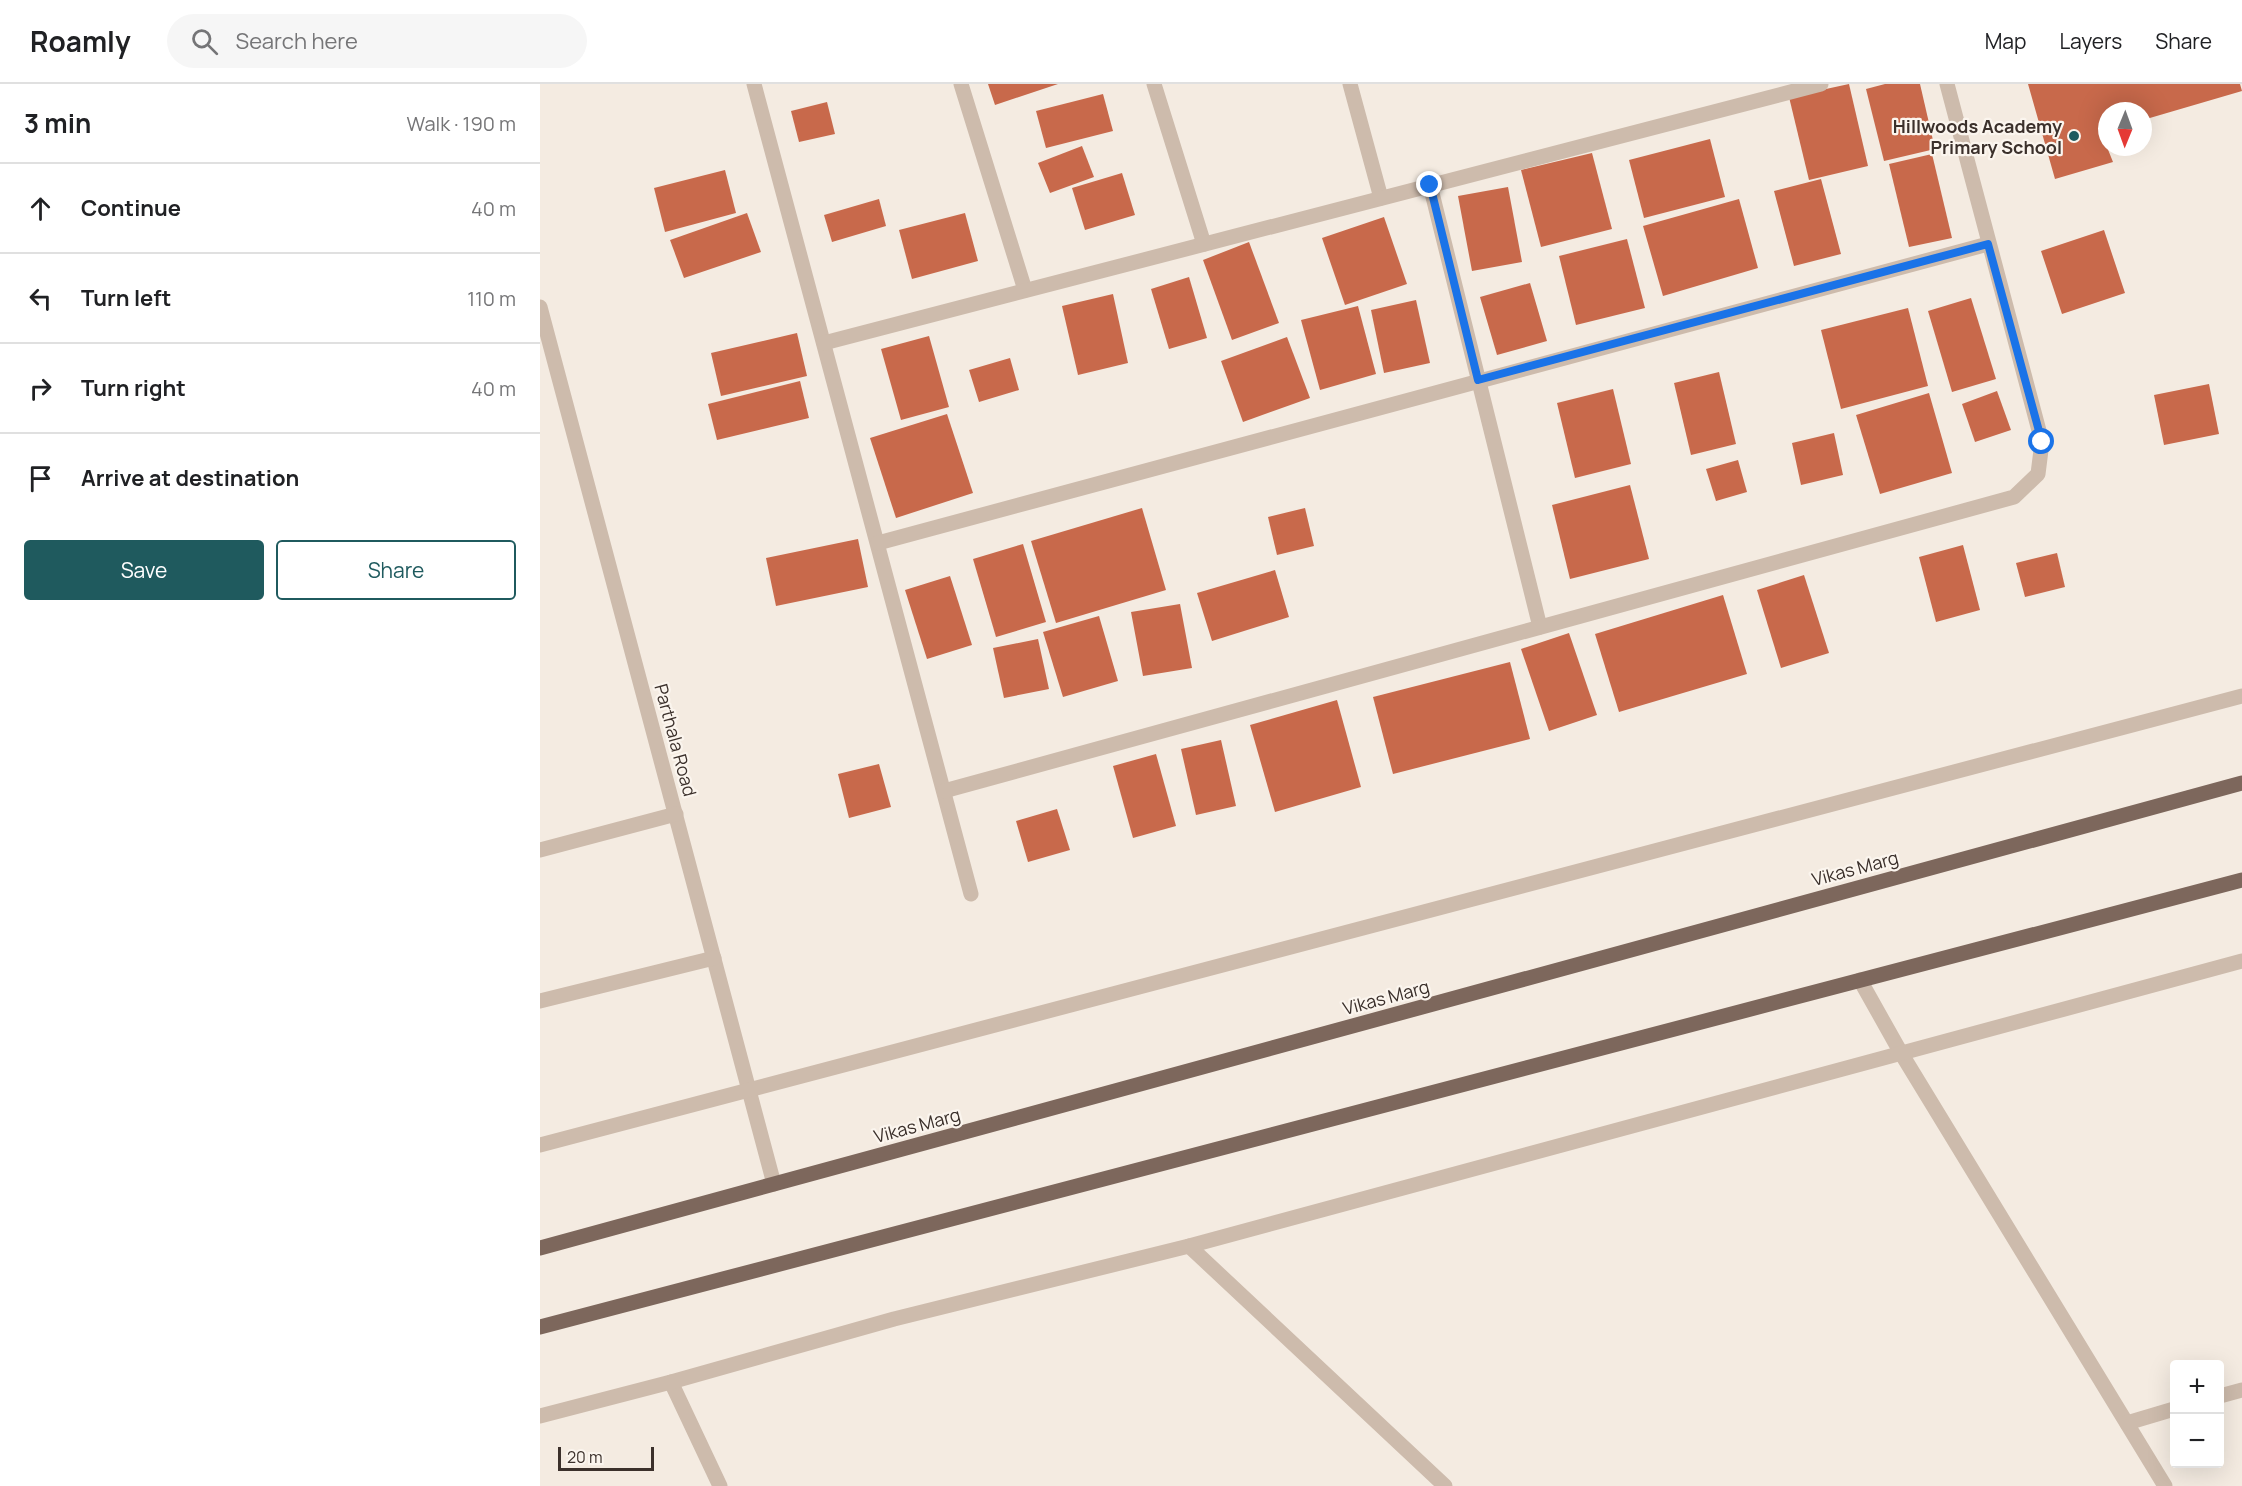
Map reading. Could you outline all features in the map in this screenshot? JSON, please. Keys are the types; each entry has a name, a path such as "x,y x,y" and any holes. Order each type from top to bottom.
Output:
{"main road":[{"name":"Vikas Marg","path":"540,1248 2242,783"},
{"path":"540,1327 2242,880"}],"street":[{"path":"754,84 971,894"},
{"path":"961,84 1025,290"},
{"path":"1154,84 1204,244"},
{"path":"1350,84 1381,198"},
{"path":"944,792 2014,497 2038,474 2042,442 1947,84"},
{"path":"824,343 1811,85"},
{"path":"1430,185 1540,627"},
{"path":"878,543 1988,244"},
{"name":"Parthala Road","path":"540,307 774,1184"},
{"path":"540,1145 2242,696"},
{"path":"540,850 676,814"},
{"path":"540,1001 714,958"},
{"path":"540,1416 671,1382 894,1319 1190,1245 2242,961"},
{"path":"1860,981 1901,1053 2165,1486"},
{"path":"1190,1245 1445,1486"},
{"path":"671,1382 720,1486"},
{"path":"2224,1395 2242,1389"},
{"path":"2127,1423 2170,1410"}],"building":[{"path":"988,84 1058,84 995,105"},
{"path":"1849,84 1868,166 1809,180 1789,97"},
{"path":"1885,84 1920,84 1935,149 1884,161 1866,89"},
{"name":"Hillwoods Academy Primary School","path":"2028,84 2240,84 2242,91 2152,117 2152,102 2098,102 2098,156 2111,156 2113,162 2055,179"},
{"path":"1103,94 1113,131 1046,148 1036,111"},
{"path":"827,102 835,134 799,142 791,111"},
{"path":"1710,139 1725,197 1644,218 1629,160"},
{"path":"1082,146 1094,177 1050,193 1038,163"},
{"path":"1592,153 1612,229 1541,247 1521,170"},
{"path":"1932,154 1952,238 1909,247 1889,164"},
{"path":"725,170 736,213 665,232 654,188"},
{"path":"1122,173 1135,215 1085,230 1072,188"},
{"path":"1821,179 1841,254 1794,266 1774,191"},
{"path":"1508,187 1522,262 1472,271 1458,196"},
{"path":"879,199 886,226 832,242 824,215"},
{"path":"1739,199 1758,268 1663,296 1643,226"},
{"path":"747,213 761,252 684,278 670,240"},
{"path":"965,213 978,261 912,279 899,230"},
{"path":"1384,217 1407,284 1345,305 1322,238"},
{"path":"2104,230 2125,293 2062,314 2041,251"},
{"path":"1627,239 1645,308 1576,325 1559,256"},
{"path":"1249,242 1279,323 1232,340 1203,260"},
{"path":"1189,277 1207,338 1169,349 1151,289"},
{"path":"1530,283 1547,341 1497,355 1480,297"},
{"path":"1113,294 1128,363 1078,375 1062,306"},
{"path":"1971,298 1996,379 1952,392 1928,311"},
{"path":"1416,300 1430,363 1384,373 1371,310"},
{"path":"1358,306 1376,374 1320,390 1301,320"},
{"path":"1908,308 1928,386 1841,409 1821,330"},
{"path":"797,333 807,376 721,396 711,353"},
{"path":"929,336 949,407 901,420 881,349"},
{"path":"1287,337 1310,398 1243,422 1221,361"},
{"path":"1010,358 1019,390 979,402 969,370"},
{"path":"1719,372 1736,444 1691,455 1674,383"},
{"path":"800,381 809,418 717,440 708,404"},
{"path":"2209,384 2219,434 2164,445 2154,395"},
{"path":"1613,389 1631,464 1575,478 1557,403"},
{"path":"1997,391 2011,430 1975,442 1962,404"},
{"path":"1929,393 1952,473 1880,494 1856,415"},
{"path":"947,414 973,493 896,518 870,438"},
{"path":"1834,433 1843,475 1801,485 1792,443"},
{"path":"1738,460 1747,492 1716,501 1706,469"},
{"path":"1630,485 1649,559 1570,579 1552,505"},
{"path":"1142,508 1166,590 1056,623 1031,541"},
{"path":"1305,508 1314,546 1277,555 1268,517"},
{"path":"858,539 868,587 776,606 766,558"},
{"path":"1023,544 1046,622 996,637 973,559"},
{"path":"1963,545 1980,610 1936,622 1919,557"},
{"path":"2057,553 2065,587 2025,597 2016,563"},
{"path":"1275,570 1289,617 1212,641 1197,593"},
{"path":"1804,575 1829,653 1781,668 1757,590"},
{"path":"950,576 972,645 927,659 905,590"},
{"path":"1723,595 1747,674 1619,712 1595,634"},
{"path":"1180,604 1192,668 1143,676 1131,612"},
{"path":"1099,616 1118,681 1063,697 1043,632"},
{"path":"1569,633 1597,715 1549,731 1521,649"},
{"path":"1038,639 1049,689 1004,698 993,648"},
{"path":"1510,662 1530,739 1393,774 1373,697"},
{"path":"1337,700 1361,787 1275,812 1250,725"},
{"path":"1221,740 1236,806 1196,815 1181,749"},
{"path":"1156,754 1176,826 1133,838 1113,766"},
{"path":"879,764 891,807 849,818 838,774"},
{"path":"1057,809 1070,850 1028,862 1016,821"}],"place":[{"name":"Hillwoods Academy Primary School","path":"2074,136"}],"route":[{"path":"1430,185 1478,380 1988,244 2042,442"}]}
